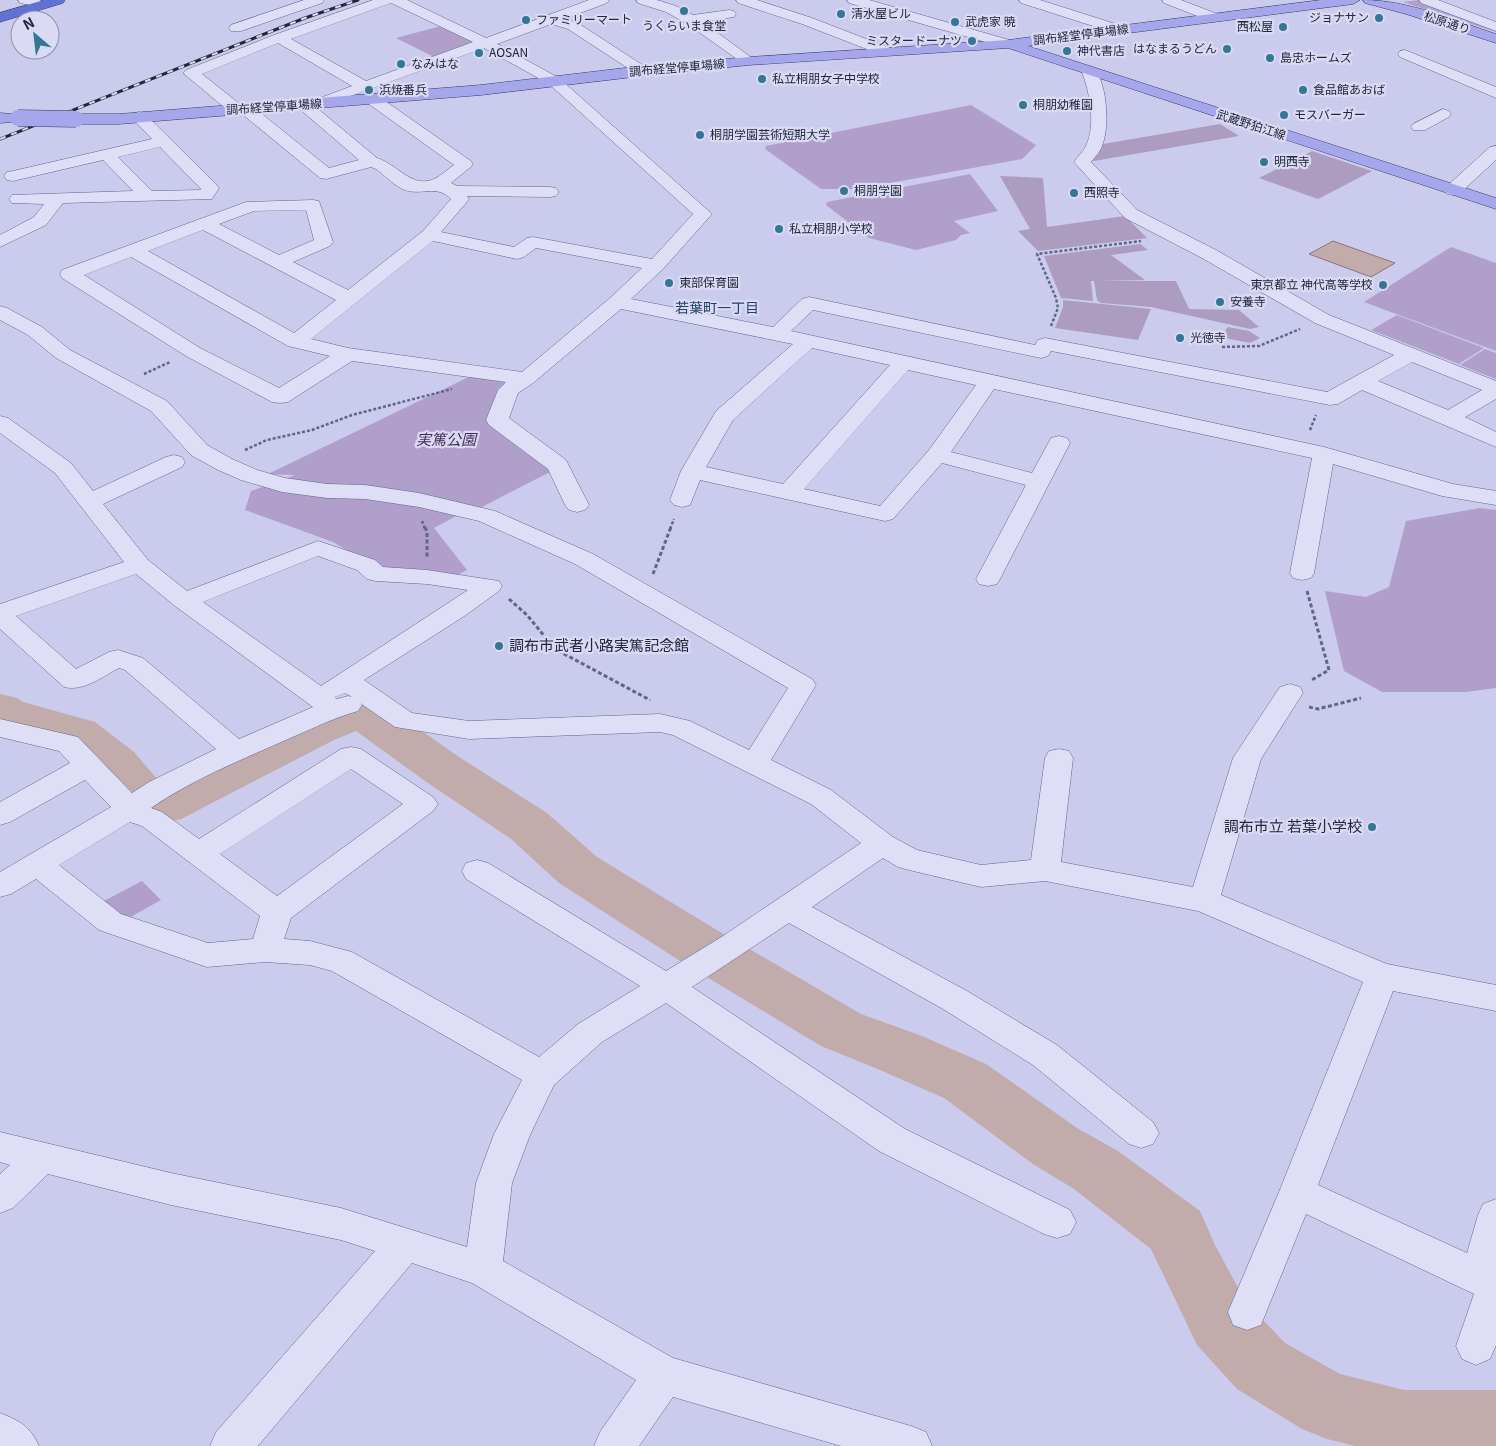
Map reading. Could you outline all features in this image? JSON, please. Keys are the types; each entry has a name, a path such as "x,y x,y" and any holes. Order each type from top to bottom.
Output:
{"highway":[{"path":"0,18 58,0"},
{"path":"0,13 34,1"}],"main road":[{"name":"調布経堂停車場線","path":"0,118 76,119 139,117 310,105 368,93 482,90 642,70 1008,44 1354,0"},
{"name":"松原通り","path":"1370,0 1496,39"},
{"name":"武蔵野狛江線","path":"1008,44 1496,204"}],"street":[{"path":"236,28 317,0"},
{"path":"371,162 326,174 192,73 279,38 386,0"},
{"path":"396,0 483,42 554,81 703,214 656,266 617,302 526,379 509,390 497,420 558,464 577,505"},
{"path":"368,93 483,42 602,0"},
{"path":"643,0 671,9 691,20 748,61"},
{"path":"743,0 887,52"},
{"path":"854,0 1008,44"},
{"path":"1169,0 1215,18"},
{"path":"1426,0 1496,27"},
{"path":"1035,1 1120,30"},
{"path":"892,10 910,4"},
{"path":"691,20 729,14"},
{"path":"550,19 573,26 642,70"},
{"path":"279,38 368,93 465,165 447,188"},
{"path":"1405,54 1496,93"},
{"path":"1090,72 1096,89 1099,109 1094,146 1082,162 1131,214 1208,254 1322,319 1496,389"},
{"path":"310,105 371,162 382,165 409,186 550,192"},
{"path":"1418,128 1443,114"},
{"path":"139,117 210,188 201,205 179,213 348,298"},
{"path":"13,176 162,142"},
{"path":"1453,190 1496,151"},
{"path":"107,154 147,196"},
{"path":"295,342 429,235 460,199 447,188"},
{"path":"18,199 206,195"},
{"path":"0,242 40,221 58,198"},
{"path":"278,262 324,242 313,205 252,206 69,274 193,352 280,397 348,354"},
{"path":"429,235 516,253 533,242 656,266"},
{"path":"134,250 295,342 348,354 526,379"},
{"path":"617,302 777,334 989,382"},
{"path":"777,334 809,303 1038,360 1314,451 1450,491 1496,498"},
{"path":"0,312 35,331 63,354 118,386 159,406 199,450 224,464 249,475 282,485 327,491 365,492 449,506 487,516 584,560 803,685 754,764"},
{"path":"682,500 692,472 724,416 808,341"},
{"path":"692,472 885,514 937,455 989,382 1038,360 1330,399 1409,355"},
{"path":"788,493 903,362"},
{"path":"1362,382 1450,418 1496,440"},
{"path":"1450,418 1496,389"},
{"path":"0,423 11,444 63,468 139,565 184,601 325,703 373,698"},
{"path":"988,579 1059,443"},
{"path":"1302,573 1314,451"},
{"path":"937,455 1038,481"},
{"path":"89,502 174,462"},
{"path":"184,601 318,548 366,565 376,574 427,577 490,586"},
{"path":"139,565 0,614 73,681 118,658 134,664 236,751"},
{"path":"0,886 110,822 159,789 236,751 325,703 347,681 457,610 490,586"},
{"path":"347,681 405,721 469,730 660,723 680,727 821,797 882,844 910,859 981,876 1045,870 1204,901 1382,976 1496,998"},
{"path":"1204,901 1247,758 1286,698"},
{"path":"0,728 68,744 129,808 140,815 152,819 277,912"},
{"path":"199,853 351,756 423,804 277,912 265,950"},
{"path":"1045,870 1059,758"},
{"path":"0,815 89,764"},
{"path":"483,1269 494,1183 512,1134 542,1074 590,1033 734,945 882,844"},
{"path":"38,865 110,922 207,955 265,950 310,953 341,961 542,1074"},
{"path":"477,871 680,978 892,1140 1057,1222"},
{"path":"787,908 955,1000 1045,1055 1141,1133"},
{"path":"1247,1312 1297,1192 1382,976"},
{"path":"0,1147 171,1189 340,1224 483,1269 664,1375 911,1446"},
{"path":"0,1196 42,1157"},
{"path":"1297,1192 1490,1284"},
{"path":"1476,1346 1490,1284 1496,1215"},
{"path":"231,1446 405,1244"},
{"path":"615,1446 664,1375"},
{"path":"0,1433 18,1446"}],"path":[{"path":"1038,360 1058,308 1056,298 1038,254 1174,237"},
{"path":"1222,348 1260,346 1322,319"},
{"path":"118,386 193,352"},
{"path":"224,464 244,450 267,440 312,430 352,416 450,391 458,382 477,373"},
{"path":"1314,451 1322,398"},
{"path":"645,594 682,500"},
{"path":"427,577 427,532 420,518 449,506"},
{"path":"1286,698 1329,670 1302,573"},
{"path":"490,586 503,594 527,615 555,649 664,708 660,723"},
{"path":"1286,698 1318,709 1361,698"}],"green space":[{"path":"1419,0 1496,28 1496,32 1403,2"},
{"path":"441,26 473,42 434,57 396,38"},
{"path":"971,105 1036,145 1022,159 857,189 821,189 765,149 766,146"},
{"path":"970,174 998,211 954,221 970,233 961,235 956,240 916,250 869,238 826,205 827,202"},
{"path":"1451,247 1496,263 1496,351 1364,302"},
{"path":"1397,315 1484,348 1459,364 1371,330"},
{"path":"1485,349 1496,353 1496,379 1460,365"},
{"name":"実篤公園","path":"477,373 515,380 489,421 552,471 480,508 475,506 434,528 467,570 457,575 381,571 333,542 245,510 251,491 295,475 268,474"},
{"path":"1480,508 1496,510 1496,688 1466,692 1382,692 1344,671 1325,591 1366,597 1389,587 1406,521"},
{"path":"142,881 161,900 127,919 102,902"}],"shaded area":[{"path":"1220,124 1239,136 1092,160 1103,144"},
{"path":"1312,151 1372,171 1318,199 1259,178"},
{"path":"1000,176 1043,178 1047,227 1125,216 1147,238 1038,251 1018,231 1030,229"},
{"path":"1333,241 1395,263 1371,277 1309,254"},
{"path":"1140,244 1148,250 1111,255 1145,280 1097,281 1176,281 1189,309 1239,310 1259,327 1250,329 1151,307 1101,303 1097,300 1094,281 1091,281 1093,301 1061,298 1044,256"},
{"path":"1063,300 1151,309 1138,340 1055,328 1063,307"},
{"path":"1228,327 1249,331 1260,338 1250,343 1220,337"}],"waterway":[{"path":"0,709 6,713 78,733 117,764 153,808 163,807 317,729 361,711 442,769 529,826 578,870 696,944 841,1030 901,1053 965,1081 1055,1146 1096,1170 1177,1231 1187,1257 1221,1323 1261,1366 1327,1405 1404,1424 1496,1424"}],"railway":[{"path":"0,139 305,18 358,0"}],"place":[{"name":"うくらいま食堂","path":"684,11"},
{"name":"清水屋ビル","path":"841,14"},
{"name":"ジョナサン","path":"1379,18"},
{"name":"ファミリーマート","path":"526,20"},
{"name":"武虎家 暁","path":"955,22"},
{"name":"西松屋","path":"1283,27"},
{"name":"ミスタードーナツ","path":"972,41"},
{"name":"はなまるうどん","path":"1227,49"},
{"name":"神代書店","path":"1067,51"},
{"name":"AOSAN","path":"479,53"},
{"name":"島忠ホームズ","path":"1270,58"},
{"name":"なみはな","path":"401,64"},
{"name":"私立桐朋女子中学校","path":"762,79"},
{"name":"浜焼番兵","path":"369,90"},
{"name":"食品館あおば","path":"1303,90"},
{"name":"桐朋幼稚園","path":"1023,105"},
{"name":"モスバーガー","path":"1284,115"},
{"name":"桐朋学園芸術短期大学","path":"700,135"},
{"name":"明西寺","path":"1264,162"},
{"name":"桐朋学園","path":"844,191"},
{"name":"西照寺","path":"1074,193"},
{"name":"私立桐朋小学校","path":"779,229"},
{"name":"東部保育園","path":"669,283"},
{"name":"東京都立 神代高等学校","path":"1383,285"},
{"name":"安養寺","path":"1220,302"},
{"name":"光徳寺","path":"1180,338"},
{"name":"調布市武者小路実篤記念館","path":"499,646"},
{"name":"調布市立 若葉小学校","path":"1372,827"}],"district":[{"name":"若葉町一丁目","path":"717,308"}]}
